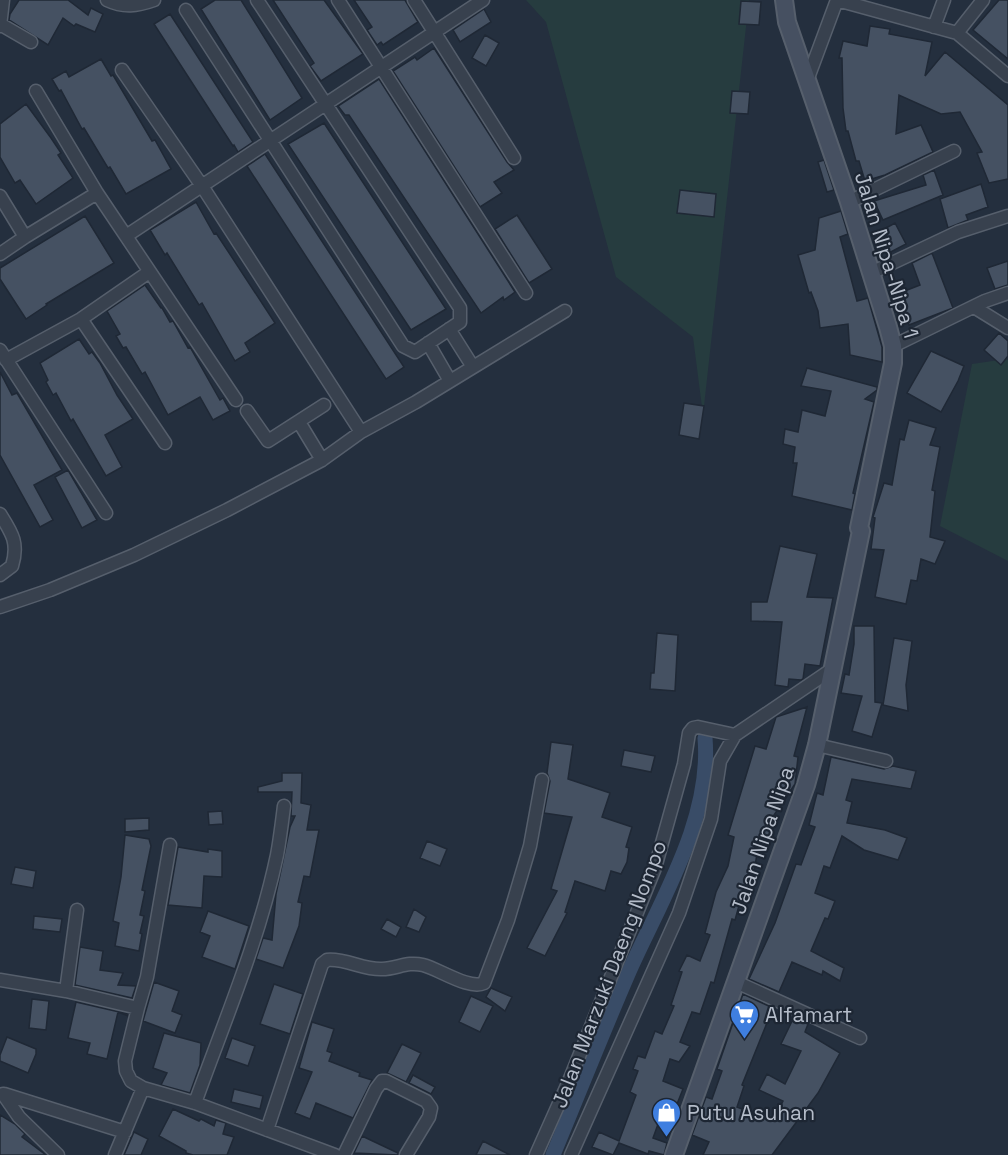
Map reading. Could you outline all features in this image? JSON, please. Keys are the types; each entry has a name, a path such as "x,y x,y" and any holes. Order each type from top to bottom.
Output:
{"street":[{"path":"3,0 0,25 31,42"},
{"path":"107,0 129,6 154,0"},
{"path":"186,10 404,346 415,352 460,322 460,308 257,0"},
{"path":"339,0 526,293"},
{"path":"414,0 514,158"},
{"path":"126,236 483,0"},
{"name":"Jalan Nipa-Nipa 1","path":"784,0 788,22 849,202 894,346 892,377 860,529"},
{"path":"808,78 837,0 957,33 1008,76"},
{"path":"934,27 944,0"},
{"path":"957,33 983,0"},
{"path":"122,70 202,186 361,432"},
{"path":"36,91 97,193 237,400"},
{"path":"849,202 954,151"},
{"path":"0,254 97,193"},
{"path":"0,196 25,237"},
{"path":"871,273 958,232 1008,216"},
{"path":"106,513 3,355 81,319 149,272"},
{"path":"894,346 1008,293"},
{"path":"974,307 1008,328"},
{"path":"1,603 50,590 134,555 227,510 322,460 361,432 565,311"},
{"path":"81,319 165,443"},
{"path":"449,329 472,367"},
{"path":"428,343 450,381"},
{"path":"247,411 268,441 324,405"},
{"path":"299,422 322,460"},
{"path":"0,514 16,546 12,566 0,575"},
{"name":"Jalan Nipa Nipa","path":"674,1155 796,815 817,745 860,529"},
{"path":"571,1155 679,913 711,819 720,760 735,735 831,670"},
{"name":"Jalan Marzuki Daeng Nompo","path":"536,1155 569,1081 655,868 684,764 689,733 693,728 698,727 735,735"},
{"path":"817,745 886,761"},
{"path":"267,1130 322,964 327,960 336,959 384,969 411,963 425,965 473,985 484,983 508,920 530,846 542,780"},
{"path":"195,1103 263,910 277,855 284,806"},
{"path":"170,845 147,977 125,1066 131,1081 143,1088 195,1103 335,1155"},
{"path":"66,991 77,910"},
{"path":"0,980 66,991 138,1008"},
{"path":"736,982 860,1038"},
{"path":"344,1155 376,1089 381,1082 386,1081 426,1101 431,1108 429,1117 406,1155"},
{"path":"115,1155 143,1088"},
{"path":"2,1093 125,1132"},
{"path":"2,1093 20,1117 58,1155"}],"green space":[{"path":"526,0 749,0 703,415 693,337 616,277 546,22"},
{"path":"1008,360 1008,561 940,526 972,364"}],"building":[{"path":"19,0 68,0 88,15 91,8 103,14 95,32 76,24 74,26 63,18 48,45 9,20"},
{"path":"215,0 241,0 302,98 270,120 201,9"},
{"path":"273,0 324,0 363,54 321,81 310,66 314,63"},
{"path":"354,0 405,0 418,22 383,45 381,42 377,45 367,30 372,27"},
{"path":"999,0 1008,0 1008,59 973,30"},
{"path":"741,1 761,2 759,25 739,24"},
{"path":"484,9 491,22 460,42 453,30"},
{"path":"170,14 253,142 238,152 154,24"},
{"path":"870,26 890,29 889,34 932,42 925,76 945,52 1008,105 1008,179 989,183 977,153 982,152 960,112 941,114 899,95 896,134 921,125 933,152 885,175 865,181 859,161 856,161 848,131 846,131 842,58 839,58 843,41 867,46"},
{"path":"485,35 499,43 486,66 472,58"},
{"path":"434,48 514,170 494,182 502,193 480,207 393,71 415,57 417,60"},
{"path":"101,59 152,141 155,140 171,169 126,194 84,128 82,129 61,90 59,91 52,79 66,71 69,77"},
{"path":"379,79 515,292 504,300 503,297 481,313 349,115 345,115 338,106"},
{"path":"732,91 750,92 748,114 730,113"},
{"path":"26,104 61,153 58,155 73,178 36,204 20,180 15,183 0,157 0,124"},
{"path":"324,123 446,309 411,330 288,144"},
{"path":"265,154 404,367 386,379 247,166"},
{"path":"824,160 834,190 827,192 818,162"},
{"path":"934,170 943,195 883,220 874,201 926,185 923,175"},
{"path":"981,184 988,207 966,215 968,220 948,228 940,199"},
{"path":"680,190 716,194 714,217 677,213"},
{"path":"196,202 214,234 216,233 275,323 245,343 250,352 235,361 202,303 199,305 150,230"},
{"path":"841,211 848,234 840,237 857,301 868,298 882,347 882,362 850,355 848,324 820,328 818,311 811,292 809,293 798,255 815,250 819,218"},
{"path":"517,215 552,269 529,283 495,229"},
{"path":"85,216 114,263 46,304 26,319 0,279 0,268"},
{"path":"895,223 906,244 887,254 877,233"},
{"path":"932,253 953,308 909,325 897,294 920,285 912,263"},
{"path":"1008,261 1008,285 995,289 987,268"},
{"path":"145,285 170,322 173,321 220,400 223,398 230,411 213,420 200,397 168,415 145,372 142,374 126,347 123,348 116,336 120,334 107,311"},
{"path":"999,333 1008,341 1008,356 1001,365 984,350"},
{"path":"79,339 89,354 92,352 100,363 133,419 105,435 122,467 106,476 56,393 53,395 40,363"},
{"path":"931,351 964,366 941,412 907,393"},
{"path":"807,368 877,387 877,390 865,399 874,402 853,493 855,494 852,510 792,496 797,463 793,463 795,447 783,444 785,429 798,432 802,410 825,416 831,391 801,386"},
{"path":"0,372 12,395 17,393 62,470 34,485 53,520 40,527 0,455"},
{"path":"684,403 704,406 699,439 679,435"},
{"path":"909,420 936,428 930,445 940,447 932,490 935,491 930,537 945,541 935,564 921,559 917,581 911,580 906,604 875,597 884,550 871,549 875,518 873,517 884,483 892,485 900,439 904,440"},
{"path":"68,470 97,520 82,528 55,477"},
{"path":"780,546 817,554 807,597 833,598 820,666 805,664 803,679 789,679 788,687 775,685 782,622 751,621 751,602 767,602"},
{"path":"854,626 874,626 875,702 882,703 872,737 852,731 862,696 841,693 845,674 849,675 854,644"},
{"path":"657,633 678,635 675,691 650,689 651,673 654,673"},
{"path":"894,638 912,641 906,685 908,711 883,705"},
{"path":"807,707 794,756 798,757 795,784 772,818 776,820 768,846 759,843 754,871 740,902 735,920 732,919 714,983 711,982 700,1014 692,1012 680,1042 690,1046 679,1062 670,1059 663,1081 683,1089 675,1109 665,1105 653,1138 667,1143 664,1155 649,1151 648,1154 619,1143 613,1155 592,1147 599,1132 619,1141 636,1095 630,1092 638,1071 633,1069 638,1056 645,1058 655,1031 662,1034 674,1006 671,1005 682,972 679,971 687,955 700,961 710,935 705,933 716,892 728,866 734,837 728,835 755,746 766,749 776,717"},
{"path":"551,742 573,745 568,779 610,793 602,817 632,827 626,847 629,848 627,862 621,874 611,871 605,891 575,881 565,912 567,913 545,956 527,948 557,891 551,889 572,817 544,813 550,781 547,773"},
{"path":"624,750 655,756 651,772 621,766"},
{"path":"831,757 884,769 893,766 916,771 911,789 852,779 846,800 852,802 847,823 885,830 907,838 898,860 864,850 842,836 830,868 824,866 815,893 835,901 811,951 844,968 840,981 823,971 822,975 792,962 779,992 749,979 775,923 796,864 801,865 815,827 809,825 817,793 823,795"},
{"path":"282,773 302,773 301,803 311,805 307,830 319,830 310,877 304,876 298,902 302,903 299,926 283,968 256,959 263,938 272,940 276,894 290,827 295,816 291,816 292,792 258,792 258,787 282,781"},
{"path":"222,811 223,824 209,825 208,812"},
{"path":"149,818 149,830 125,832 125,819"},
{"path":"125,835 149,839 151,846 142,890 145,891 140,915 144,916 139,951 115,946 119,923 113,921 121,877"},
{"path":"427,841 447,849 440,866 420,858"},
{"path":"178,847 208,852 208,849 222,851 222,877 204,876 202,908 168,905"},
{"path":"15,867 36,871 33,888 11,884"},
{"path":"414,909 426,917 419,932 406,927"},
{"path":"208,911 249,926 235,969 202,957 210,936 200,932"},
{"path":"34,916 62,919 60,932 33,929"},
{"path":"387,919 401,927 396,937 381,929"},
{"path":"80,947 103,951 100,970 123,973 118,985 136,986 132,998 75,985"},
{"path":"154,982 179,991 172,1011 182,1015 175,1033 143,1021"},
{"path":"274,984 303,994 290,1034 260,1024"},
{"path":"491,988 512,997 505,1011 486,997"},
{"path":"743,994 773,1008 742,1085 744,1086 737,1107 772,1121 783,1101 759,1090 767,1074 785,1084 801,1051 781,1044 794,1017 808,1024 805,1032 840,1053 818,1093 772,1155 703,1155 709,1142 692,1135 706,1097 712,1099 722,1071 717,1069"},
{"path":"471,996 493,1006 480,1032 459,1022"},
{"path":"32,999 49,1001 46,1030 29,1028"},
{"path":"76,1002 128,1014 128,1016 118,1012 107,1059 87,1054 90,1043 68,1038"},
{"path":"312,1022 334,1029 327,1051 332,1053 329,1061 372,1080 353,1118 316,1103 310,1119 295,1113 312,1072 299,1068"},
{"path":"164,1033 201,1043 200,1065 190,1093 161,1085 167,1073 153,1068"},
{"path":"7,1037 36,1049 28,1073 0,1061"},
{"path":"232,1038 255,1046 248,1066 225,1058"},
{"path":"402,1044 421,1053 406,1082 387,1073"},
{"path":"413,1075 435,1087 431,1094 409,1083"},
{"path":"234,1089 263,1096 260,1109 231,1102"},
{"path":"173,1109 214,1126 216,1120 226,1123 223,1134 234,1137 227,1155 193,1155 159,1136"},
{"path":"0,1115 15,1124 25,1134 22,1137 46,1155 0,1155"},
{"path":"134,1132 148,1139 141,1155 124,1155"},
{"path":"362,1136 398,1153 398,1155 354,1153"},
{"path":"483,1141 510,1155 476,1155"}],"waterway":[{"path":"553,1155 618,997 668,889 692,829 705,769 705,738"}],"place":[{"name":"Alfamart","path":"744,1040"},
{"name":"Putu Asuhan","path":"666,1138"}]}
